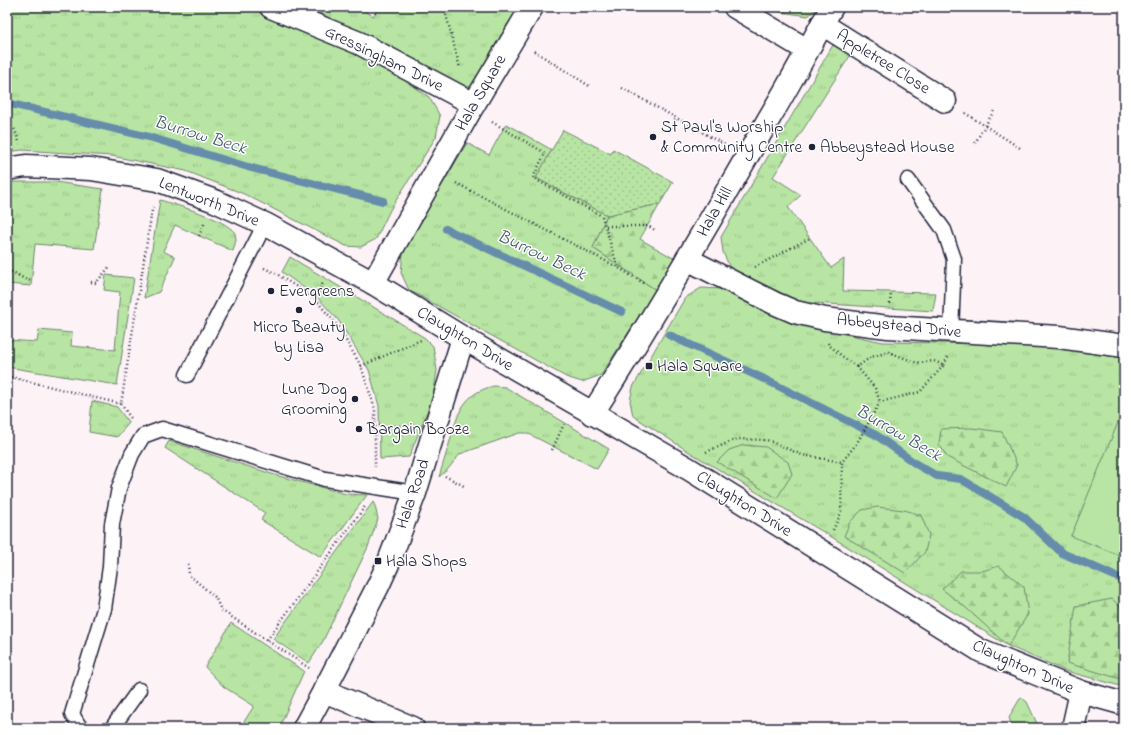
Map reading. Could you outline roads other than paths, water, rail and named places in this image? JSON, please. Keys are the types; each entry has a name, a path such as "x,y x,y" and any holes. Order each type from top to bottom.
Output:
{"street":[{"name":"Gressingham Drive","path":"272,7 359,43 468,103"},
{"name":"Hala Square","path":"373,283 436,172 468,103 514,38 532,7"},
{"path":"735,7 807,50"},
{"name":"Hala Hill","path":"583,408 665,295 746,158 827,15"},
{"name":"Appletree Close","path":"827,15 945,101"},
{"name":"Lentworth Drive","path":"7,169 26,166 92,169 157,180 215,201 265,224 373,283"},
{"name":"Abbeystead Drive","path":"687,259 774,303 795,312 825,319 888,327 951,332 1059,337 1124,346"},
{"name":"Claughton Drive","path":"373,283 456,334 689,469 982,651 1081,692 1124,704"},
{"name":"Hala Road","path":"304,728 378,586 415,494 436,425 456,334"},
{"path":"327,686 413,728"},
{"path":"1073,728 1081,692"}],"lane":[{"path":"908,180 944,230 954,259 951,332"},
{"path":"187,375 265,224"},
{"path":"82,728 79,726 72,714 104,608 110,567 112,524 119,488 132,454 143,436 162,429 325,479 415,494"},
{"path":"112,728 139,690"}],"waterway":[{"name":"Burrow Beck","path":"7,103 149,137 248,167 383,201"},
{"name":"Burrow Beck","path":"446,229 622,312"},
{"name":"Burrow Beck","path":"669,335 764,379 876,435 916,464 937,476 961,479 1024,517 1062,553 1124,580"}],"place":[{"name":"St Paul's Worship & Community Centre","path":"653,137"},
{"name":"Abbeystead House","path":"812,147"},
{"name":"Evergreens","path":"271,291"},
{"name":"Micro Beauty by Lisa","path":"299,310"},
{"name":"Hala Square","path":"649,366"},
{"name":"Lune Dog Grooming","path":"355,399"},
{"name":"Bargain Booze","path":"359,429"},
{"name":"Hala Shops","path":"378,561"}]}
